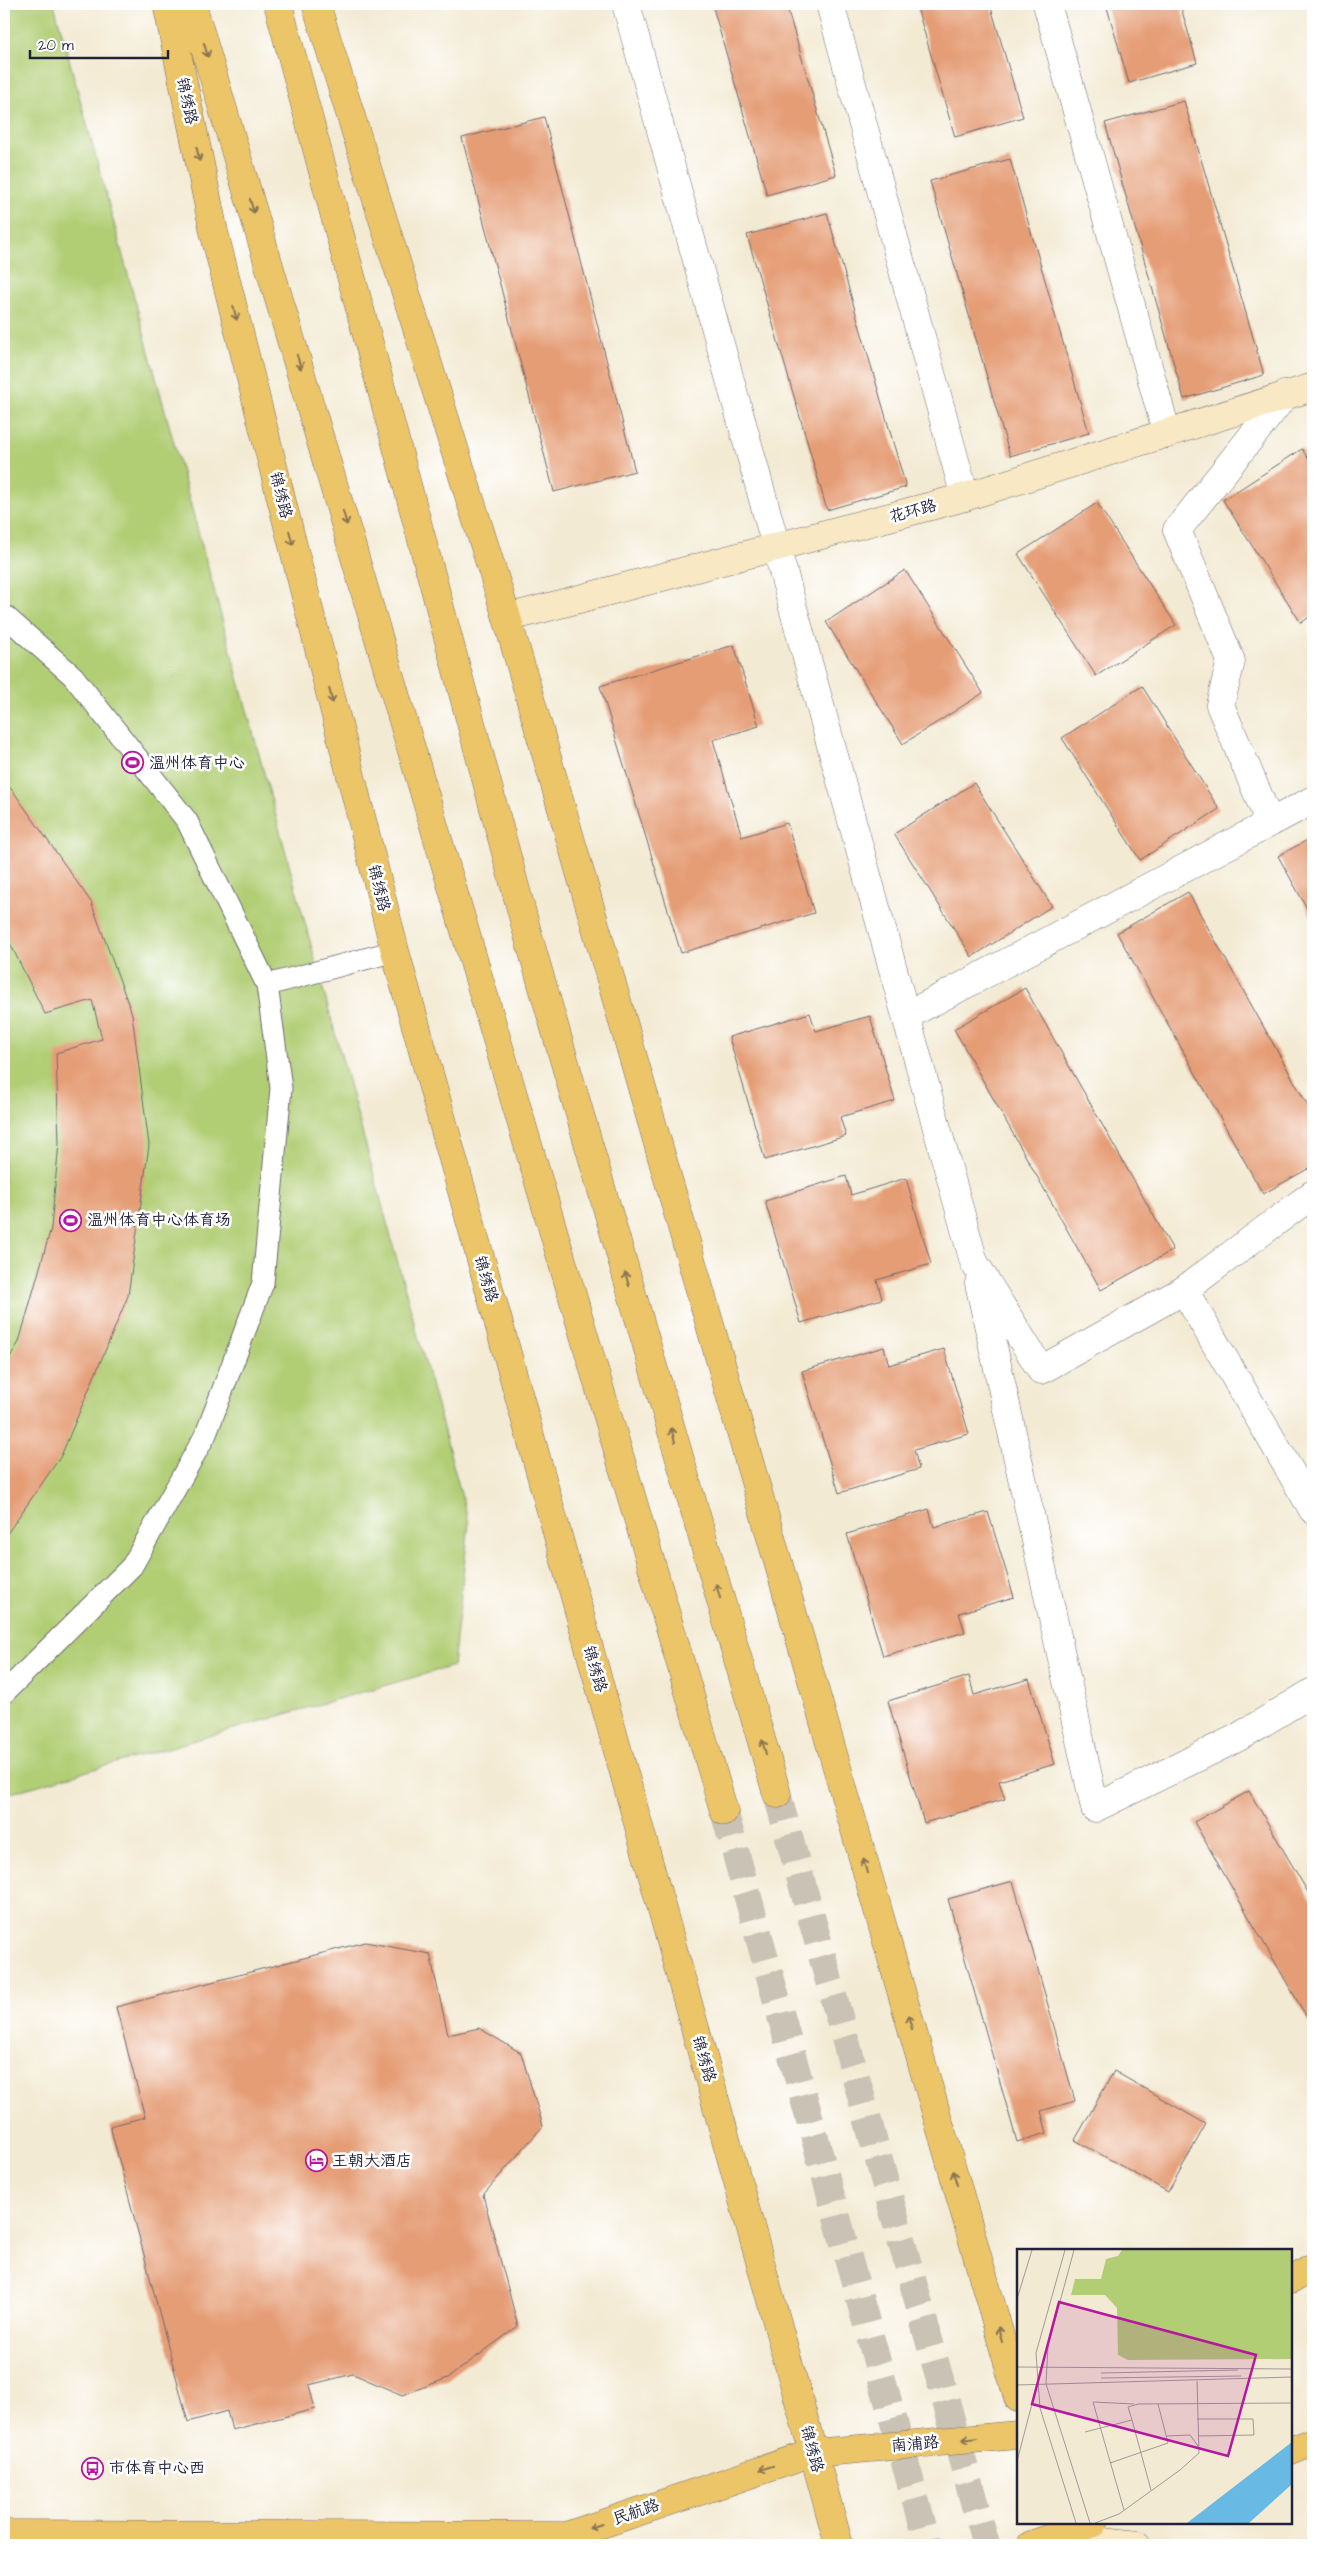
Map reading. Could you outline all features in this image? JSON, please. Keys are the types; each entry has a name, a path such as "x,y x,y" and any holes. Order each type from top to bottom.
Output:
{"main road":[{"name":"锦绣路","path":"167,4 214,232 395,951 839,2545"},
{"name":"锦绣路","path":"192,4 724,1811"},
{"path":"278,4 529,939 777,1794"},
{"path":"316,4 507,618 1017,2395"},
{"path":"1292,2279 1313,2267"},
{"name":"南浦路","path":"813,2453 1017,2435"},
{"path":"1292,2450 1313,2442"},
{"name":"民航路","path":"4,2534 566,2536 813,2453"},
{"path":"1031,2545 1091,2524"}],"street":[{"path":"626,4 775,549 974,1262 1095,1808 1237,1738 1313,1692"},
{"path":"830,4 965,497"},
{"path":"1047,4 1167,434"},
{"name":"花环路","path":"507,618 775,549 965,497 1313,387"},
{"path":"1270,824 1220,705 1231,661 1177,530 1285,396"},
{"path":"906,1016 1313,800"},
{"path":"974,1262 1041,1370 1184,1290 1313,1194"},
{"path":"1184,1290 1313,1510"},
{"path":"1059,2534 1138,2545"}],"lane":[{"path":"4,615 74,676 188,821 267,985 281,1088 263,1283 206,1434 132,1566 4,1693"},
{"path":"267,985 395,951"}],"green space":[{"name":"温州体育中心","path":"4,4 54,4 469,1523 453,1666 4,1795"}],"building":[{"path":"712,4 786,4 836,175 767,195"},
{"path":"916,4 990,4 1023,117 955,137"},
{"path":"1106,4 1180,4 1197,63 1129,83"},
{"path":"1184,101 1264,375 1184,399 1105,123"},
{"path":"544,117 635,471 554,492 462,138"},
{"path":"1010,159 1089,433 1010,456 930,181"},
{"path":"827,213 906,487 827,510 747,235"},
{"path":"1302,449 1313,466 1313,614 1301,623 1223,500"},
{"path":"1097,503 1176,625 1096,676 1018,554"},
{"path":"905,570 983,693 903,744 826,622"},
{"path":"734,645 759,726 713,740 742,837 787,823 814,913 681,953 600,686"},
{"path":"1142,686 1219,809 1140,860 1062,738"},
{"name":"温州体育中心体育场","path":"4,782 13,791 91,902 132,1014 149,1145 128,1296 61,1456 4,1538 4,1367 19,1342 51,1228 59,1143 56,1053 102,1039 92,1000 45,1014 4,931"},
{"path":"974,783 1052,906 972,957 894,834"},
{"path":"1313,837 1313,919 1278,856"},
{"path":"1188,892 1313,1115 1313,1166 1263,1194 1117,933"},
{"path":"1025,988 1173,1250 1101,1290 954,1029"},
{"path":"810,1013 816,1031 870,1016 895,1101 840,1117 846,1136 765,1160 729,1037"},
{"path":"846,1176 851,1195 906,1178 931,1264 877,1280 882,1299 801,1323 765,1201"},
{"path":"884,1347 889,1365 944,1349 969,1434 914,1450 919,1469 839,1493 802,1371"},
{"path":"929,1509 934,1527 988,1512 1014,1597 959,1613 965,1632 883,1656 847,1534"},
{"path":"969,1676 974,1695 1029,1679 1055,1764 999,1781 1005,1799 924,1823 888,1701"},
{"path":"1249,1791 1313,1901 1313,2028 1194,1822"},
{"path":"1013,1881 1075,2101 1041,2111 1047,2133 1017,2142 948,1899"},
{"name":"王朝大酒店","path":"365,1942 430,1954 448,2035 479,2028 521,2053 543,2126 483,2195 518,2326 448,2378 402,2395 353,2374 309,2385 315,2409 232,2430 227,2411 188,2422 110,2126 145,2117 116,2007"},
{"path":"1114,2071 1206,2124 1168,2192 1075,2140"}],"tunnel":[{"path":"777,1794 986,2545"},
{"path":"724,1811 928,2545"}],"place":[{"name":"温州体育中心","path":"133,763"},
{"name":"温州体育中心体育场","path":"71,1220"},
{"name":"王朝大酒店","path":"316,2161"},
{"name":"市体育中心西","path":"93,2468"}]}
